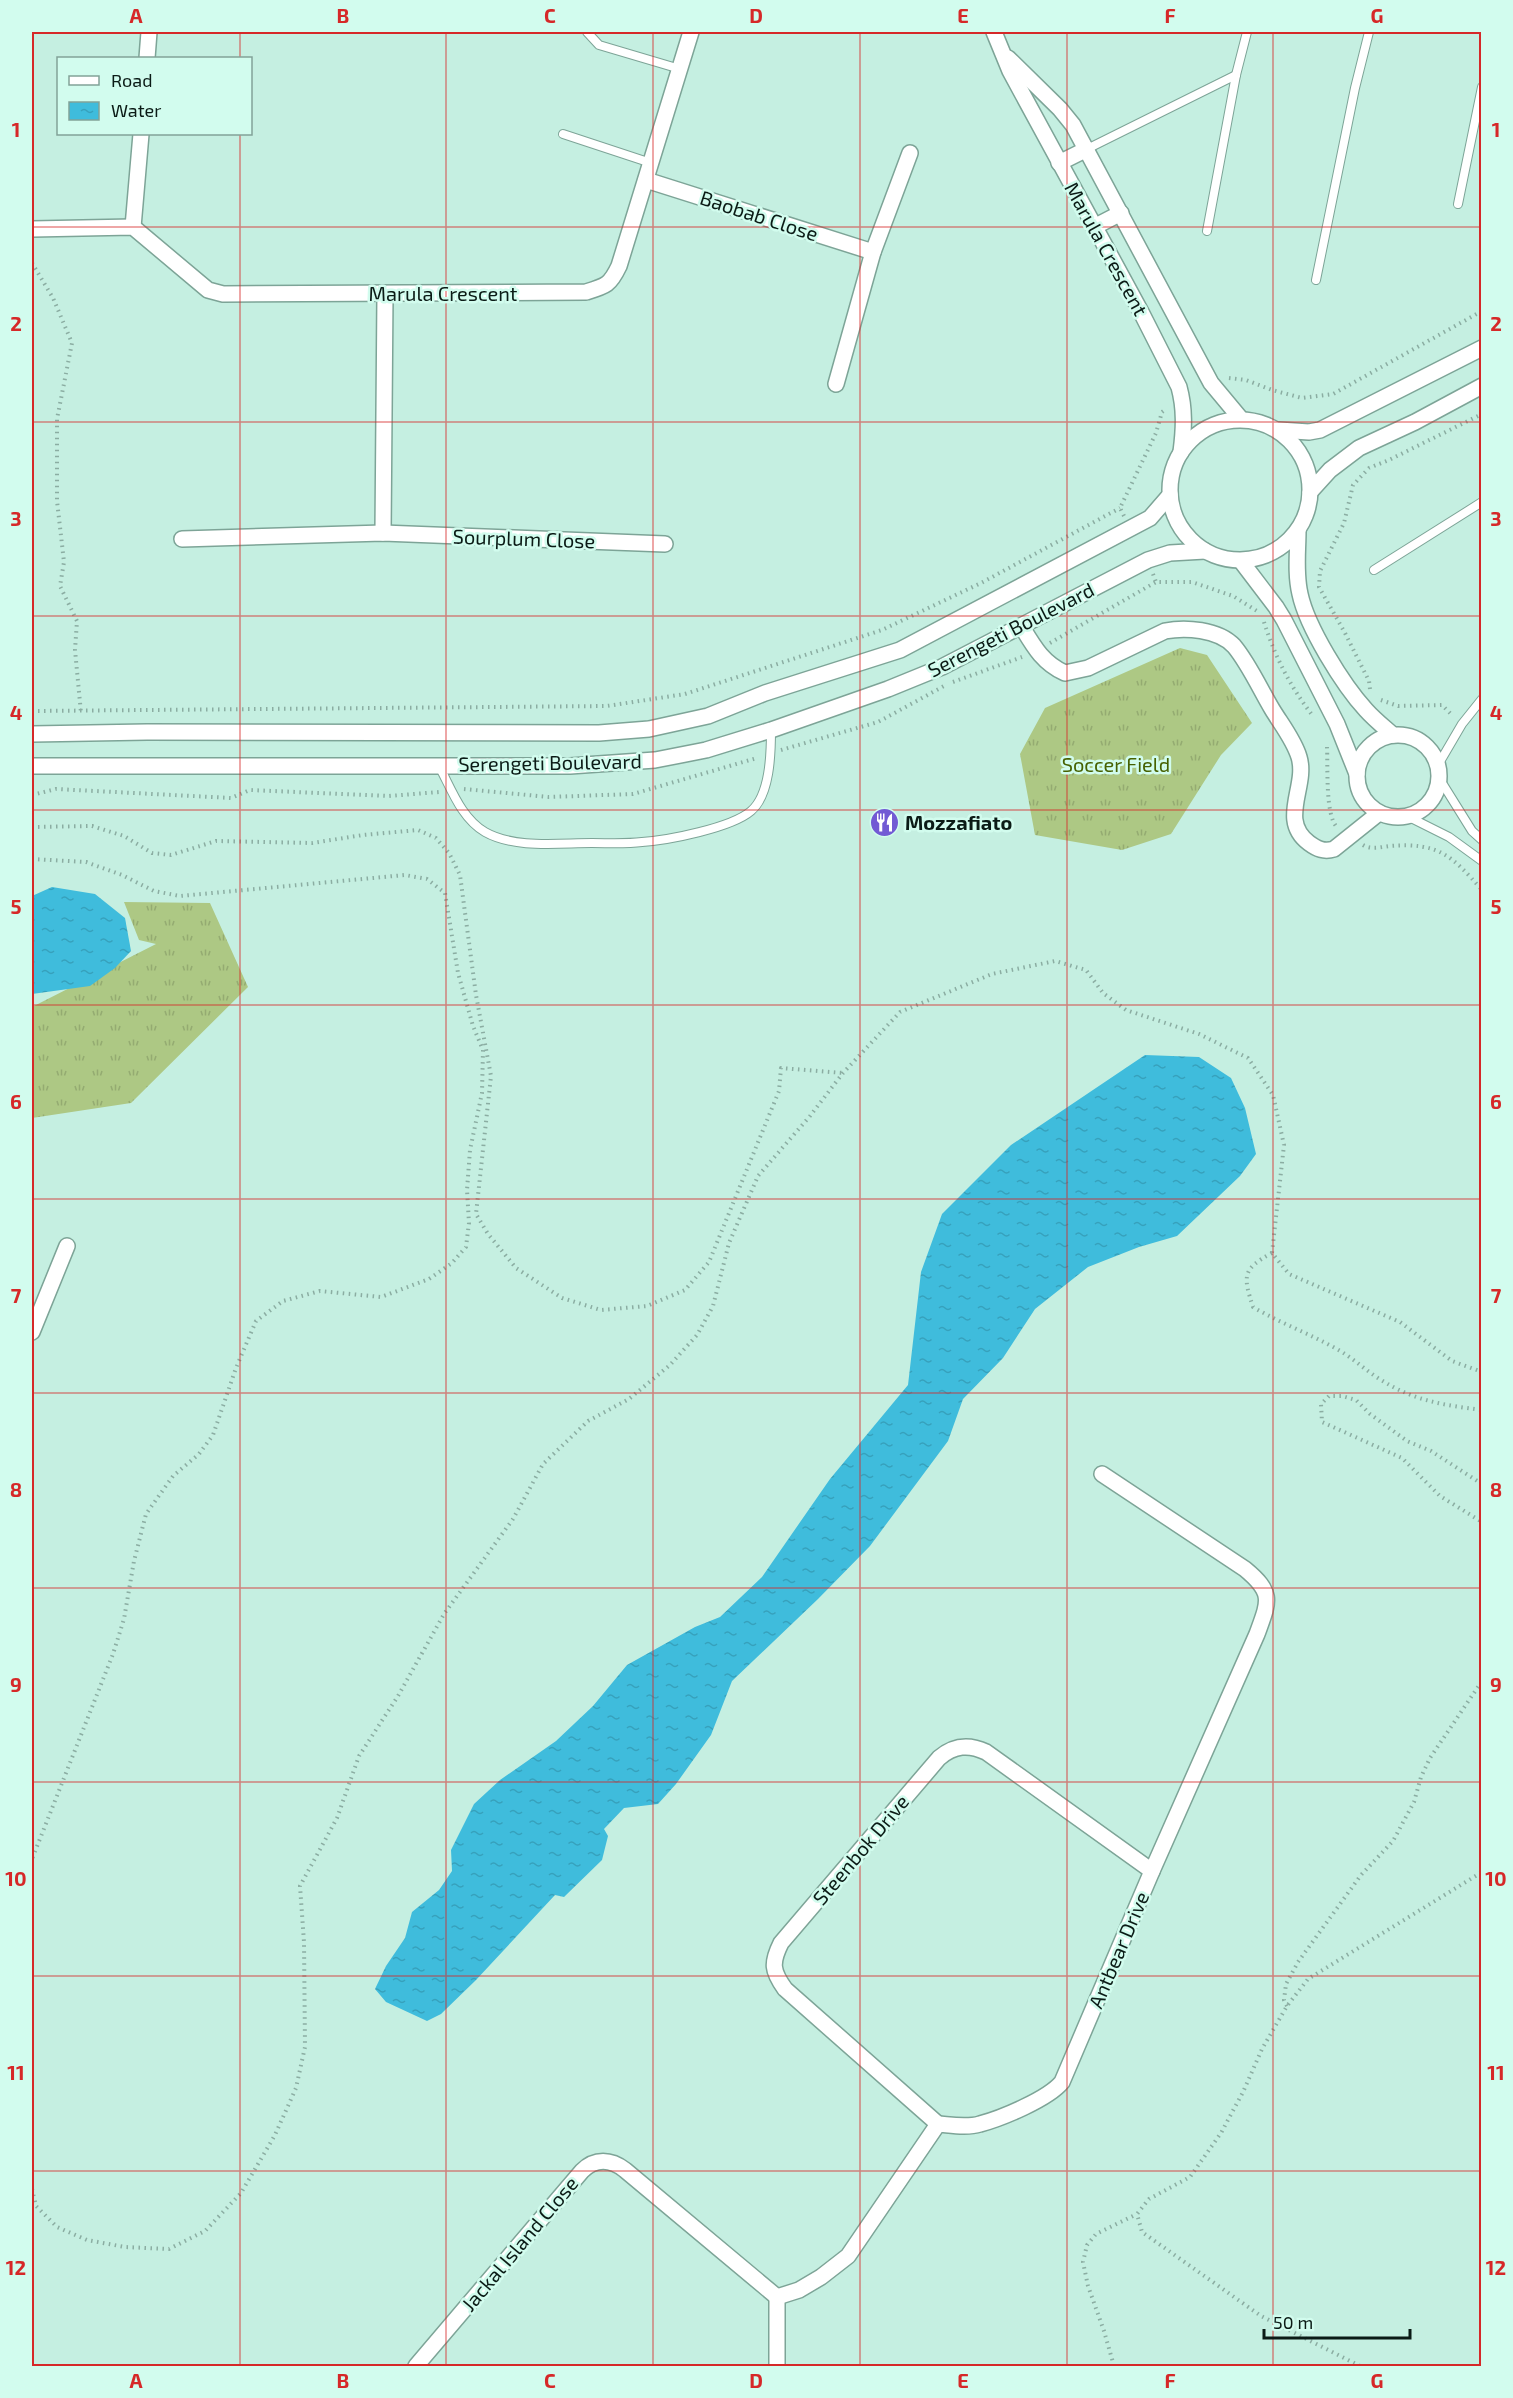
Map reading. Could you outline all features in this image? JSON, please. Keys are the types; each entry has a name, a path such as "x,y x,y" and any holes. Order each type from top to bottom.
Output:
{"street":[{"path":"147,57 149,32"},
{"name":"Marula Crescent","path":"133,228 208,290 217,293 241,295 571,294 605,286 613,280 619,266 692,32"},
{"name":"Marula Crescent","path":"994,32 1059,164 1141,312 1179,387 1184,426 1181,452"},
{"name":"Marula Crescent","path":"1002,52 1060,109 1087,149 1211,383 1241,419"},
{"path":"32,229 133,228 141,135"},
{"path":"1059,164 1087,149"},
{"path":"836,384 873,252 910,153"},
{"name":"Baobab Close","path":"646,180 873,252"},
{"path":"1094,227 1121,213"},
{"path":"384,533 385,294"},
{"path":"1279,430 1320,430 1482,348"},
{"path":"1310,492 1330,470 1359,448 1415,422 1482,386"},
{"path":"1241,419 1258,421 1279,430 1295,445 1306,465 1310,492 1308,510 1298,530 1283,546 1263,557 1241,561 1219,558 1197,547 1181,529 1171,506 1170,495 1170,482 1176,459 1191,439 1211,425 1241,419"},
{"name":"Serengeti Boulevard","path":"32,734 599,733 649,729 708,716 765,693 900,650 1150,518 1170,495"},
{"path":"1298,530 1298,580 1300,596 1308,617 1323,644 1393,735"},
{"name":"Sourplum Close","path":"182,539 384,533 665,544"},
{"name":"Serengeti Boulevard","path":"32,766 570,766 655,760 706,750 888,689 942,667 1148,560 1170,553 1205,550"},
{"path":"1241,561 1276,607 1337,724 1358,774"},
{"path":"1022,627 1036,651 1048,664 1065,674 1088,668 1164,631 1177,628 1198,630 1221,637 1233,645 1300,759 1294,823 1298,833 1313,846 1328,851 1334,849 1379,813"},
{"path":"1393,735 1413,737 1424,744 1433,753 1439,772 1437,791 1430,802 1420,811 1407,816 1393,817 1379,813 1368,804 1360,792 1359,764 1365,751 1376,741 1393,735"},
{"path":"32,1332 67,1246"},
{"name":"Antbear Drive","path":"938,2124 979,2125 1040,2099 1055,2090 1062,2082 1260,1627 1267,1598 1260,1581 1102,1474"},
{"name":"Steenbok Drive","path":"938,2124 785,1989 774,1969 774,1956 781,1943 939,1758 957,1747 977,1748 986,1752 1152,1871"},
{"path":"777,2367 777,2297 799,2290 821,2277 848,2256 938,2124"},
{"name":"Jackal Island Close","path":"416,2367 582,2171 600,2161 617,2164 625,2170 777,2297"}],"lane":[{"path":"587,32 599,45 680,69"},
{"path":"1207,231 1236,75 1247,32"},
{"path":"1316,280 1355,88 1369,32"},
{"path":"1087,149 1236,75"},
{"path":"1458,204 1482,87"},
{"path":"563,134 651,163"},
{"path":"1374,570 1482,502"},
{"path":"1482,699 1462,724 1439,772 1472,831 1482,840"},
{"path":"439,766 467,817 484,832 503,839 537,843 643,842 722,826 750,812 762,798 771,753 771,730"},
{"path":"1407,816 1449,837 1482,861"}],"path":[{"path":"32,263 53,298 72,343 57,419 57,501 64,562 60,586 77,621 75,650 85,734"},
{"path":"1211,383 1229,378 1246,380 1302,398 1334,394 1482,311"},
{"path":"32,711 607,706 685,694 882,630 981,583 1120,508 1156,433 1162,412 1182,400"},
{"path":"1462,724 1442,705 1398,706 1365,700 1369,681 1346,633 1319,586 1320,571 1344,523 1353,485 1369,468 1482,414"},
{"path":"1120,508 1130,529"},
{"path":"1148,560 1156,582 1192,582 1233,596 1261,613 1274,653 1302,702 1314,718"},
{"path":"1337,724 1326,734 1329,802 1333,824 1348,837 1367,848 1400,846 1439,849 1459,864 1482,890"},
{"path":"32,827 92,826 124,836 152,853 171,855 216,841 312,843 418,830 436,838 449,853 460,875 476,995 491,1076 476,1214 488,1234 516,1268 562,1298 601,1310 648,1306 685,1290 709,1262 779,1091 781,1068 843,1073"},
{"path":"32,859 86,862 122,875 154,891 180,896 405,875 427,879 445,893 458,973 473,1026 483,1050 482,1093 470,1150 467,1190 469,1223 466,1247 452,1263 429,1278 381,1297 320,1292 283,1301 256,1321 236,1368 213,1435 199,1454 172,1476 146,1514 134,1561 124,1619 113,1654 32,1859"},
{"path":"32,2189 36,2206 57,2227 87,2240 125,2247 169,2249 205,2231 241,2193 275,2135 296,2088 305,2047 304,1942 300,1886 337,1818 359,1756 398,1696 444,1614 513,1519 543,1464 588,1421 629,1399 670,1365 697,1335 713,1306 729,1243 758,1176 810,1116 843,1073 900,1012 992,974 1055,961 1086,970 1103,993 1126,1010 1199,1034 1248,1058 1273,1095 1284,1144 1272,1252 1289,1274 1400,1322 1452,1361 1482,1372"},
{"path":"1272,1252 1254,1262 1246,1274 1246,1284 1253,1307 1352,1357 1379,1379 1400,1390 1430,1402 1482,1410"},
{"path":"1482,1484 1431,1451 1398,1434 1356,1400 1342,1396 1329,1396 1321,1404 1322,1422 1402,1458 1440,1496 1482,1522"},
{"path":"1287,2006 1284,2000 1286,1984 1298,1962 1361,1875 1393,1841 1414,1802 1421,1777 1439,1741 1482,1681"},
{"path":"1114,2367 1088,2286 1083,2262 1087,2245 1096,2234 1137,2214 1149,2199 1190,2177 1221,2133 1262,2049 1287,2006 1308,1979 1482,1872"},
{"path":"1137,2214 1142,2232 1251,2310 1360,2367"}],"green space":[{"name":"Soccer Field","path":"1180,648 1207,655 1252,723 1221,755 1171,834 1122,850 1035,835 1020,754 1045,708"},
{"path":"124,902 210,903 248,987 131,1103 32,1118 32,1007 156,944 139,940"}],"water":[{"path":"52,887 95,894 125,918 131,951 115,968 90,986 32,994 32,896"},
{"path":"1145,1055 1199,1057 1231,1078 1245,1108 1256,1154 1240,1176 1177,1236 1139,1247 1088,1267 1035,1309 1003,1358 963,1399 948,1441 870,1546 732,1681 711,1735 676,1784 658,1804 624,1808 604,1829 608,1836 602,1860 564,1897 555,1895 441,2014 427,2021 386,2002 375,1989 386,1966 405,1938 412,1912 439,1890 452,1871 451,1850 474,1804 500,1780 556,1741 593,1706 627,1665 695,1627 720,1617 762,1577 830,1479 908,1385 921,1272 942,1214 1011,1145"}],"place":[{"name":"Mozzafiato","path":"884,823"}]}
